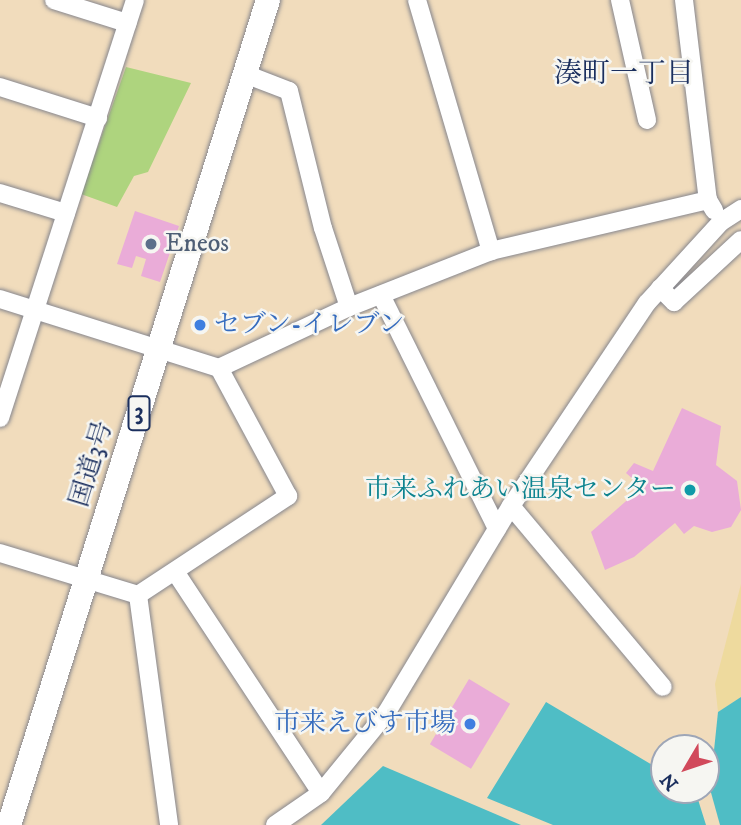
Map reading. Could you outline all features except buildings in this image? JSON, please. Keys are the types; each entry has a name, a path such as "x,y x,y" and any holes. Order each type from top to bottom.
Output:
{"highway":[{"name":"国道3号","path":"9,825 268,0"}],"street":[{"path":"54,0 127,23"},
{"path":"0,418 37,311 135,0"},
{"path":"417,0 491,251"},
{"path":"620,0 647,120"},
{"path":"684,0 708,200 721,222"},
{"path":"245,75 289,91 323,228 349,307"},
{"path":"0,87 99,118"},
{"path":"0,193 66,213"},
{"path":"0,299 219,368 349,307 491,251 708,200"},
{"path":"275,825 321,793 387,712 511,506 660,289 721,222 741,209"},
{"path":"660,289 674,302 741,240"},
{"path":"381,295 497,529"},
{"path":"0,553 138,595 176,573 288,496 219,368"},
{"path":"511,506 663,687"},
{"path":"176,573 321,793"},
{"path":"138,595 169,825"}],"green space":[{"path":"126,67 191,83 148,172 134,176 117,207 81,194"}],"sand":[{"path":"741,584 741,697 718,712 715,684"}],"water":[{"path":"741,697 741,825 720,825 714,804 720,804 720,734 716,734 718,712"},
{"path":"546,702 650,764 650,804 699,804 706,825 553,825 487,798"},
{"path":"383,766 521,825 321,825"}],"place":[{"name":"Eneos","path":"151,244"},
{"name":"セブン-イレブン","path":"200,325"},
{"name":"市来ふれあい温泉センター","path":"690,490"},
{"name":"市来えびす市場","path":"470,724"}],"district":[{"name":"湊町一丁目","path":"624,74"}]}
